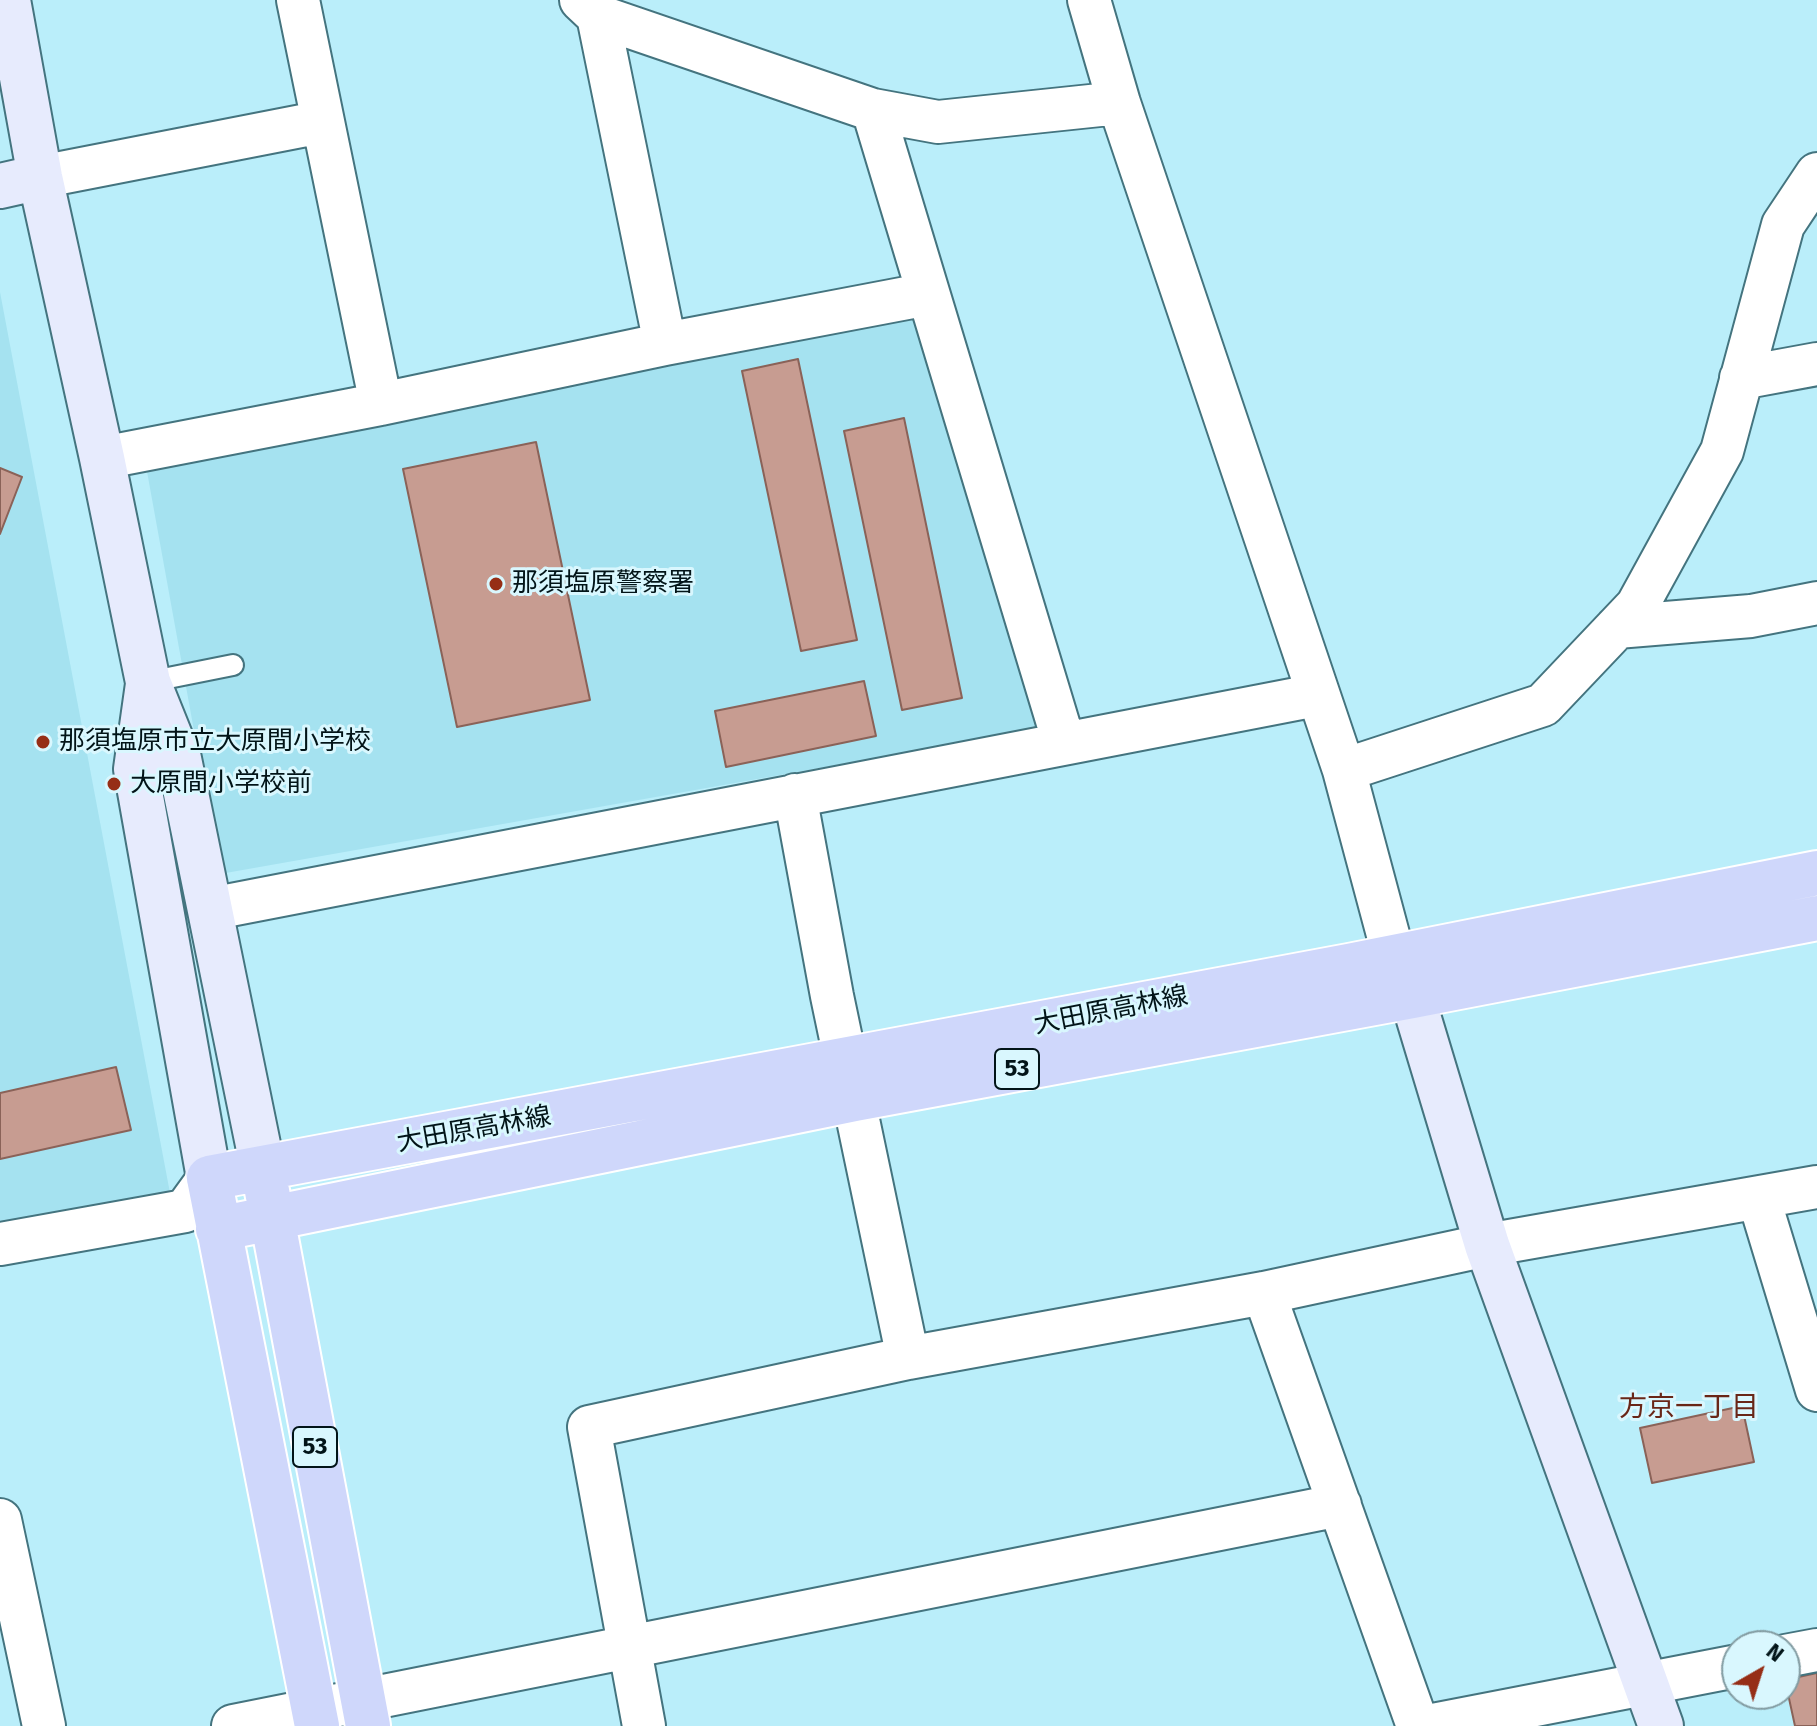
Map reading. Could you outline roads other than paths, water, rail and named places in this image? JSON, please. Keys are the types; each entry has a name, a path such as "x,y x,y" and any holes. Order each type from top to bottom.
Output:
{"main road":[{"name":"大田原高林線","path":"218,1229 850,1080 1394,957 1817,873"},
{"name":"大田原高林線","path":"209,1178 1412,996 1817,918"},
{"name":"53","path":"263,1169 365,1713"},
{"name":"53","path":"209,1178 315,1718"}],"street":[{"path":"8,0 20,182 102,458 148,682 179,759 263,1169"},
{"path":"298,0 381,404"},
{"path":"1089,0 1119,103 1344,770 1394,957 1412,996 1487,1245 1661,1726"},
{"path":"589,8 873,110 938,122 1119,103"},
{"path":"589,8 665,344"},
{"path":"873,110 1064,743"},
{"path":"20,182 322,122"},
{"path":"1344,770 1543,705 1637,606 1722,451 1783,225 1817,174"},
{"path":"102,458 928,294"},
{"path":"1741,378 1817,364"},
{"path":"1617,627 1751,616 1817,603"},
{"path":"0,1244 185,1211 209,1178 136,769 148,682"},
{"path":"210,909 1317,695"},
{"path":"795,795 908,1358"},
{"path":"644,1726 589,1427 908,1358 1264,1293 1487,1245 1817,1187"},
{"path":"1759,1199 1817,1390"},
{"path":"1264,1293 1418,1726"},
{"path":"233,1726 365,1713 628,1646 1340,1505"},
{"path":"0,1520 44,1726"},
{"path":"1427,1726 1721,1669"}],"lane":[{"path":"148,682 233,665"}],"place":[{"name":"那須塩原警察署","path":"496,584"},
{"name":"那須塩原市立大原間小学校","path":"43,742"},
{"name":"大原間小学校前","path":"114,784"}],"district":[{"name":"方京一丁目","path":"1689,1408"}]}
